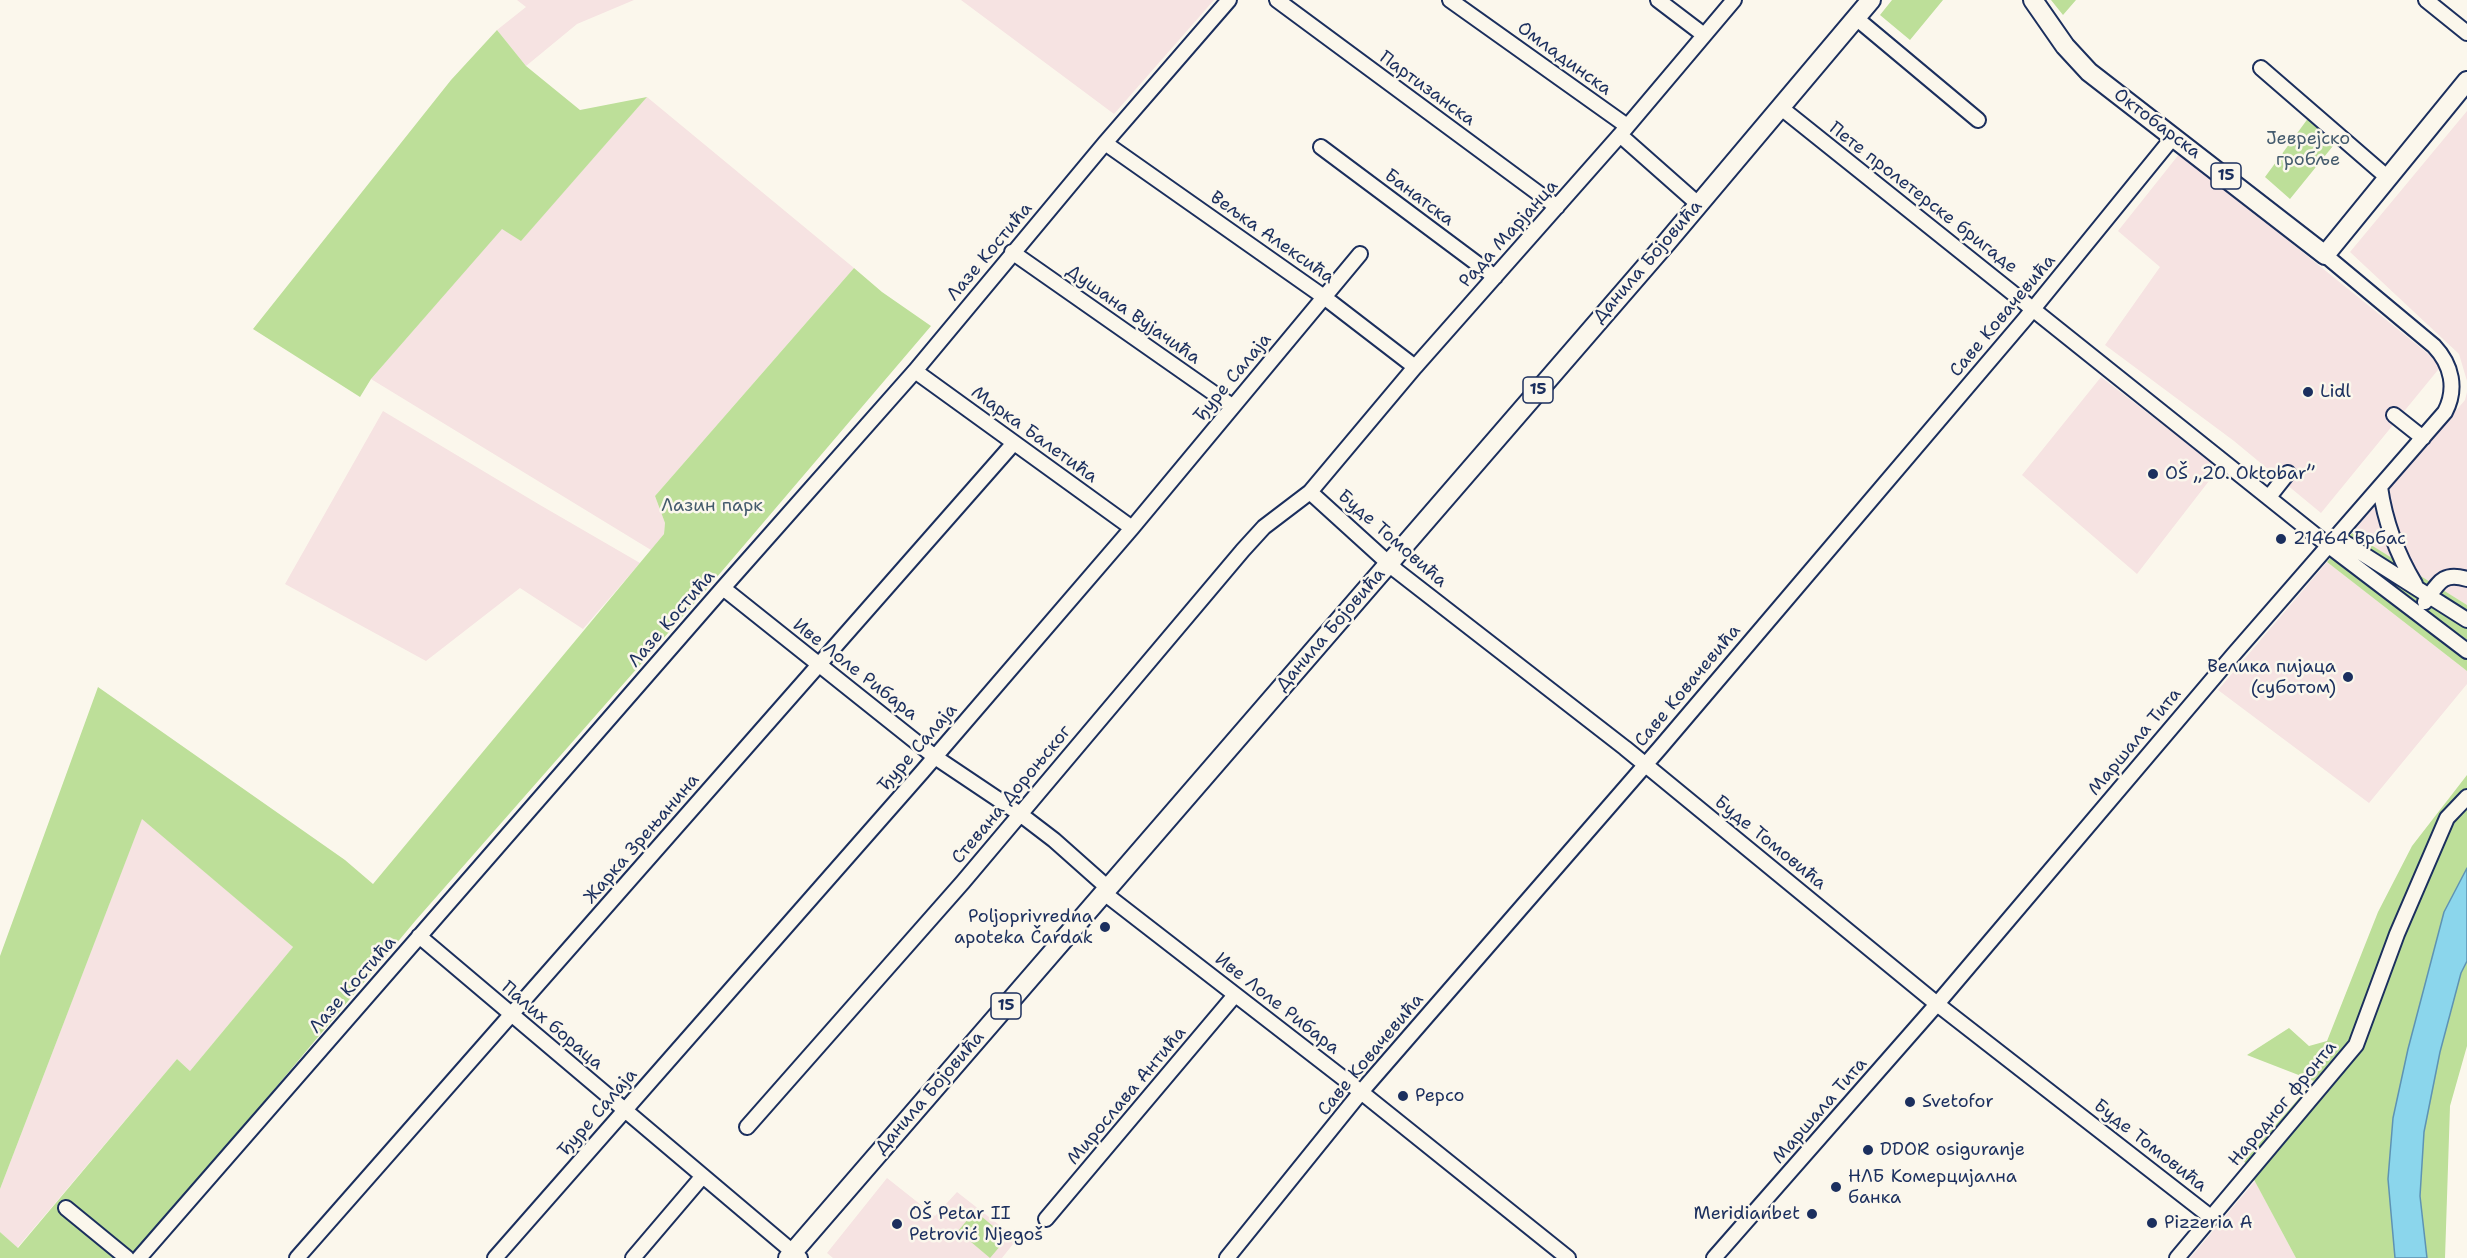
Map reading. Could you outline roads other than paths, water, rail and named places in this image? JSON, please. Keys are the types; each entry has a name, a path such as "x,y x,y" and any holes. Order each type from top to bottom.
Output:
{"main road":[{"name":"Данила Бојовића","path":"793,1256 1871,0"},
{"name":"Октобарска","path":"2033,0 2080,63 2325,255"},
{"path":"2325,255 2467,81"}],"street":[{"name":"Лазе Костића","path":"139,1258 915,371 1012,252 1228,0"},
{"name":"Партизанска","path":"1277,0 1557,207"},
{"name":"Омладинска","path":"1450,0 1623,131 1698,204"},
{"path":"1658,0 1704,34"},
{"name":"Рада Марјанца","path":"1310,492 1415,367 1557,207 1734,0"},
{"path":"2426,0 2467,33"},
{"path":"1856,18 1978,120"},
{"path":"2261,68 2388,178"},
{"name":"Пете пролетерске бригаде","path":"1780,107 2269,497 2333,541 2467,651"},
{"name":"Саве Ковачевића","path":"1227,1258 1361,1092 1646,764 2034,309 2174,136"},
{"name":"Вељка Алексића","path":"1105,143 1324,297 1415,367"},
{"name":"Банатска","path":"1321,147 1495,277"},
{"name":"Душана Вујачића","path":"1012,252 1232,406"},
{"name":"Ђуре Салаја","path":"495,1258 935,757 1132,528 1360,254"},
{"name":"Маршала Тита","path":"1714,1258 1937,1004 2221,669 2441,417 2450,400 2451,376 2444,358 2434,346 2325,255"},
{"name":"Марка Балетића","path":"915,371 1132,528"},
{"path":"2394,415 2424,438"},
{"name":"Жарка Зрењанина","path":"297,1258 1013,444"},
{"path":"2269,497 2288,473"},
{"path":"2380,487 2389,529 2406,569 2423,592"},
{"name":"Буде Томовића","path":"1310,492 1388,564 1646,764 1937,1004 2212,1218"},
{"name":"Стевана Дороњског","path":"747,1127 963,882 1243,550 1264,527 1310,492"},
{"path":"2333,541 2467,620"},
{"path":"2417,612 2423,592 2442,579 2451,575 2467,579"},
{"name":"Иве Лоле Рибара","path":"723,588 935,757 1020,814 1054,840 1106,891 1568,1258"},
{"name":"Народног фронта","path":"2177,1258 2356,1045 2397,934 2447,818 2467,797"},
{"name":"Палих бораца","path":"419,936 793,1256"},
{"name":"Мирослава Антића","path":"1046,1219 1235,995"},
{"path":"633,1258 702,1177"},
{"path":"66,1208 128,1258"}],"water":[{"path":"2467,868 2467,961 2461,973 2440,1052 2424,1132 2420,1196 2427,1258 2395,1258 2388,1179 2393,1118 2408,1049 2444,912"}],"place":[{"name":"Lidl","path":"2308,392"},
{"name":"OŠ „20. Oktobar”","path":"2153,474"},
{"name":"21464 Врбас","path":"2281,539"},
{"name":"Велика пијаца (суботом)","path":"2348,677"},
{"name":"Poljoprivredna apoteka Čardak","path":"1105,927"},
{"name":"Pepco","path":"1403,1096"},
{"name":"Svetofor","path":"1910,1102"},
{"name":"DDOR osiguranje","path":"1868,1150"},
{"name":"НЛБ Комерцијална банка","path":"1836,1187"},
{"name":"Meridianbet","path":"1812,1214"},
{"name":"Pizzeria A","path":"2152,1223"},
{"name":"OŠ Petar II Petrović Njegoš","path":"897,1224"}],"park label":[{"name":"Јеврејско гробље","path":"2308,149"},
{"name":"Лазин парк","path":"712,506"}]}
